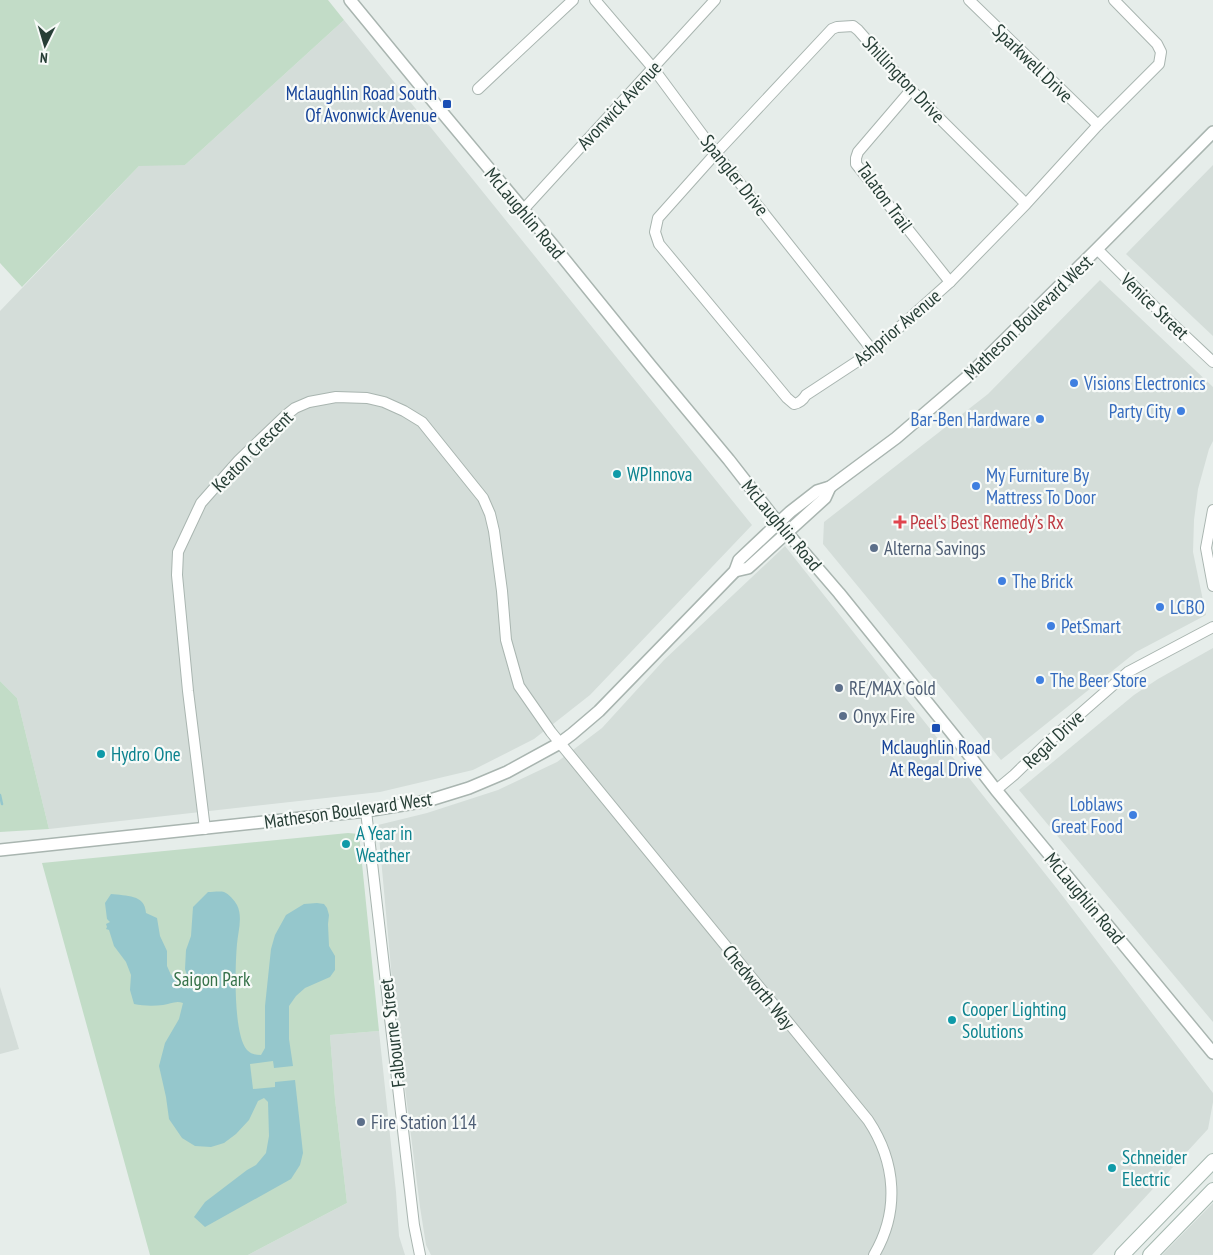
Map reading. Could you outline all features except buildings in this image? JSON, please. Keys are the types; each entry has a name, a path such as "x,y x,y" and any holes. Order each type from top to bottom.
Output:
{"main road":[{"path":"1122,1255 1213,1161"},
{"path":"1150,1255 1213,1190"}],"street":[{"name":"McLaughlin Road","path":"350,0 778,522 861,620 996,790 1213,1053"},
{"path":"478,89 573,0"},
{"name":"Spangler Drive","path":"595,0 653,68 716,153 873,352"},
{"name":"Avonwick Avenue","path":"523,210 715,0"},
{"name":"Sparkwell Drive","path":"969,0 1098,125"},
{"name":"Ashprior Avenue","path":"716,153 658,218 655,232 659,244 780,391 794,404 798,403 806,395 873,352 950,282 1026,204 1098,125 1159,64 1161,52 1157,44 1114,0"},
{"name":"Shillington Drive","path":"716,153 832,29 853,26 911,90 1026,204"},
{"name":"Talaton Trail","path":"911,90 858,152 856,164 950,282"},
{"name":"Matheson Boulevard West","path":"0,850 366,811 427,801 469,788 507,772 560,743 599,711 735,571 739,560 778,522 817,491 830,487 896,438 966,378 1097,250 1213,132"},
{"name":"Venice Street","path":"1097,250 1162,315 1213,362"},
{"name":"Keaton Crescent","path":"205,829 188,691 177,575 178,552 201,503 239,460 285,416 295,408 309,402 336,397 368,398 384,402 404,411 422,422 483,498 490,514 494,531 506,640 520,686 560,743"},
{"name":"Matheson Boulevard West","path":"735,571 748,568 824,498 830,487"},
{"path":"1213,510 1206,548 1213,586"},
{"name":"Regal Drive","path":"996,790 1128,672 1213,627"},
{"name":"Chedworth Way","path":"560,743 875,1130 888,1163 891,1200 884,1234 874,1255"},
{"name":"Falbourne Street","path":"366,811 414,1225 420,1255"}],"shaded area":[{"path":"344,20 752,525 590,695 534,739 473,770 380,792 49,829 17,698 0,681 0,311 140,165 185,165"},
{"path":"1213,165 1213,336 1126,254"},
{"path":"1100,280 1213,387 1213,441 1198,489 1194,520 1193,552 1206,615 1136,652 1001,760 823,544 824,522 988,394"},
{"path":"785,546 1058,890 1213,1093 1208,1129 1092,1255 431,1255 426,1245 420,1207 394,1001 378,825 427,813 498,790 557,762 602,728 664,660"},
{"path":"1213,648 1213,1022 1019,790 1134,695"},
{"path":"0,987 19,1049 0,1054"},
{"path":"379,1031 399,1236 405,1255 248,1255 347,1203 330,1035"},
{"path":"1213,1203 1213,1255 1162,1255"}],"green space":[{"path":"0,0 328,0 344,20 185,165 139,166 22,287 0,263"},
{"path":"0,681 17,698 49,829 0,832"},
{"name":"Saigon Park","path":"348,833 359,834 379,1031 330,1035 347,1203 248,1255 150,1255 42,863"}],"water":[{"path":"208,892 226,893 235,902 239,910 236,968 237,1015 242,1042 250,1052 261,1055 265,1048 265,1006 271,949 275,935 286,915 304,904 324,904 329,915 329,946 335,956 335,970 330,977 305,988 289,1006 289,1039 293,1066 274,1068 273,1061 250,1064 253,1089 275,1087 275,1082 295,1080 303,1153 300,1165 291,1179 205,1227 194,1217 205,1202 256,1165 266,1153 269,1136 268,1102 264,1098 258,1101 249,1120 236,1134 224,1143 211,1147 195,1146 182,1138 169,1119 159,1066 165,1043 179,1019 183,1003 175,1002 152,1006 134,1004 130,990 131,975 126,962 114,946 109,930 106,929 106,924 110,922 107,919 105,903 111,894 134,897 142,902 146,913 157,918 160,936 167,951 167,966 171,975 177,979 188,979 185,969 186,950 191,936 193,907"}],"waterway":[{"path":"0,795 2,804"}],"place":[{"name":"Mclaughlin Road South Of Avonwick Avenue","path":"447,104"},
{"name":"Visions Electronics","path":"1074,383"},
{"name":"Party City","path":"1181,411"},
{"name":"Bar-Ben Hardware","path":"1040,419"},
{"name":"WPInnova","path":"617,474"},
{"name":"My Furniture By Mattress To Door","path":"976,486"},
{"name":"Peel’s Best Remedy’s Rx","path":"900,522"},
{"name":"Alterna Savings","path":"874,548"},
{"name":"The Brick","path":"1002,581"},
{"name":"LCBO","path":"1160,607"},
{"name":"PetSmart","path":"1051,626"},
{"name":"The Beer Store","path":"1040,680"},
{"name":"RE/MAX Gold","path":"839,688"},
{"name":"Onyx Fire","path":"843,716"},
{"name":"Mclaughlin Road At Regal Drive","path":"936,728"},
{"name":"Hydro One","path":"101,754"},
{"name":"Loblaws Great Food","path":"1133,815"},
{"name":"A Year in Weather","path":"346,844"},
{"name":"Cooper Lighting Solutions","path":"952,1020"},
{"name":"Fire Station 114","path":"361,1122"},
{"name":"Schneider Electric","path":"1112,1168"}]}
